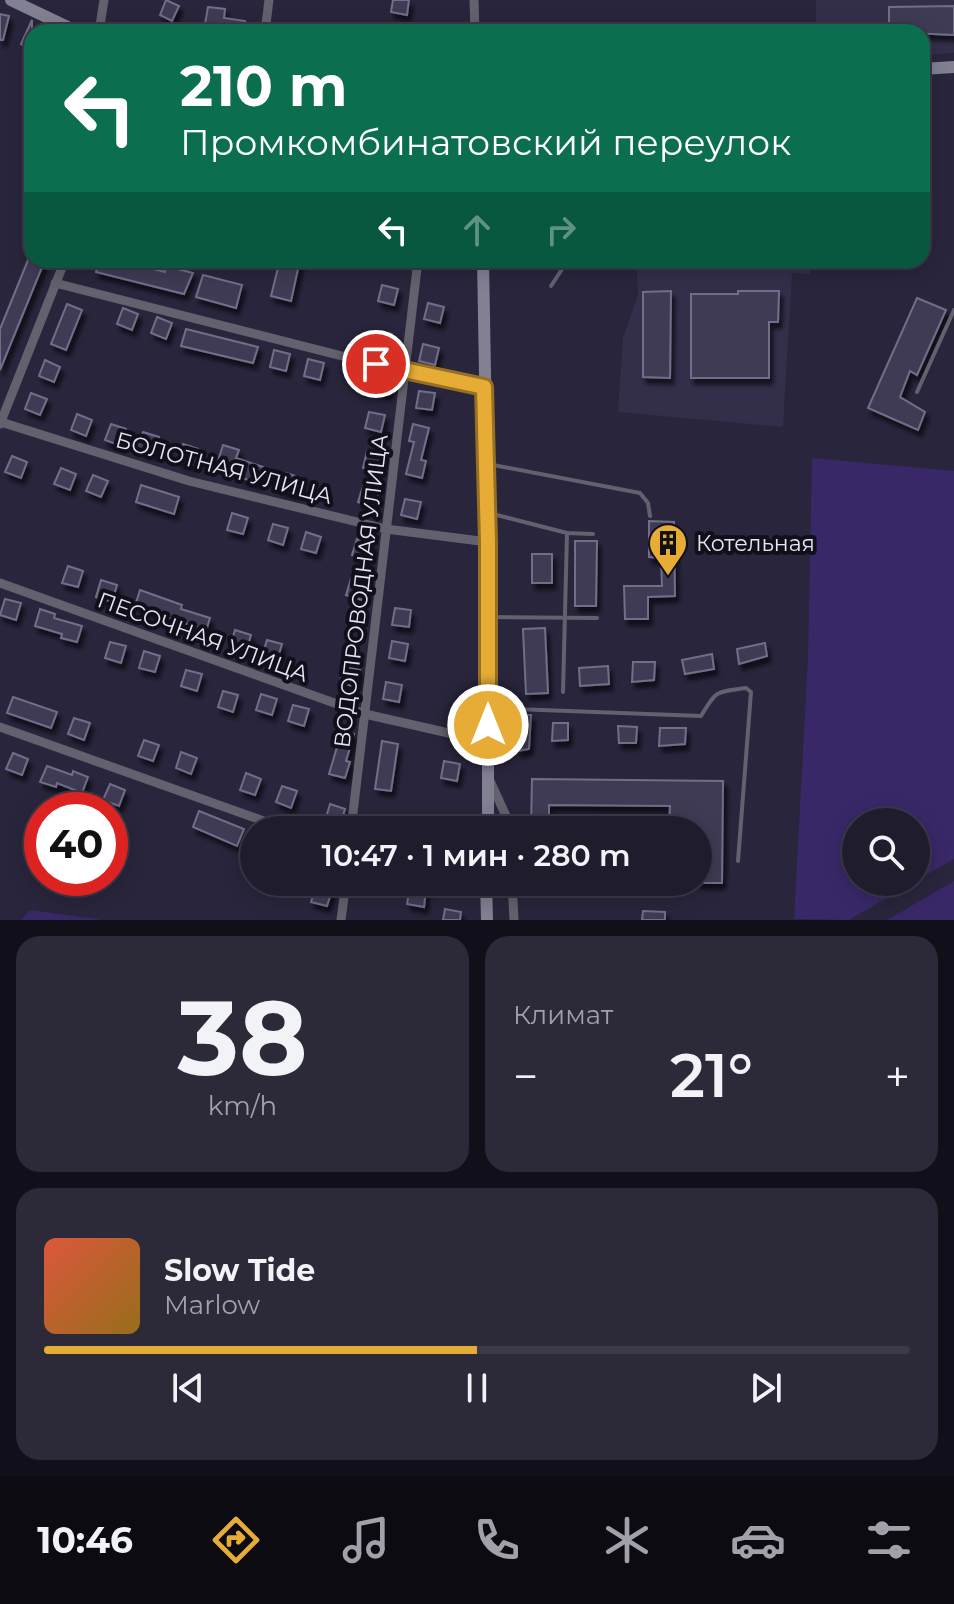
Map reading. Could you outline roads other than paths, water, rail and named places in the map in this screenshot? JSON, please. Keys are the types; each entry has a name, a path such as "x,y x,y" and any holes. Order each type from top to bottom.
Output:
{"street":[{"path":"11,0 61,24"},
{"path":"100,24 104,0"},
{"path":"266,24 269,0"},
{"path":"474,0 475,24"},
{"path":"930,68 954,67"},
{"path":"0,423 62,268"},
{"name":"ВОДОПРОВОДНАЯ УЛИЦА","path":"353,816 417,268"},
{"path":"483,268 489,816"},
{"path":"55,283 405,372 484,387"},
{"name":"БОЛОТНАЯ УЛИЦА","path":"0,423 189,481 386,529 488,542"},
{"name":"ПЕСОЧНАЯ УЛИЦА","path":"0,583 365,714 488,742"},
{"path":"0,727 250,816"},
{"path":"490,780 506,816"},
{"path":"341,920 344,896"},
{"path":"484,896 487,920"},
{"path":"513,896 514,920"}],"lane":[{"path":"551,286 563,268"},
{"path":"917,392 954,310"},
{"path":"485,464 640,493 648,503 650,516"},
{"path":"487,512 567,533 593,534"},
{"path":"563,692 567,533"},
{"path":"488,617 597,618"},
{"path":"487,708 701,716 709,698 721,691 746,688 751,692 738,861"}],"place":[{"name":"Котельная","path":"668,577"}]}
